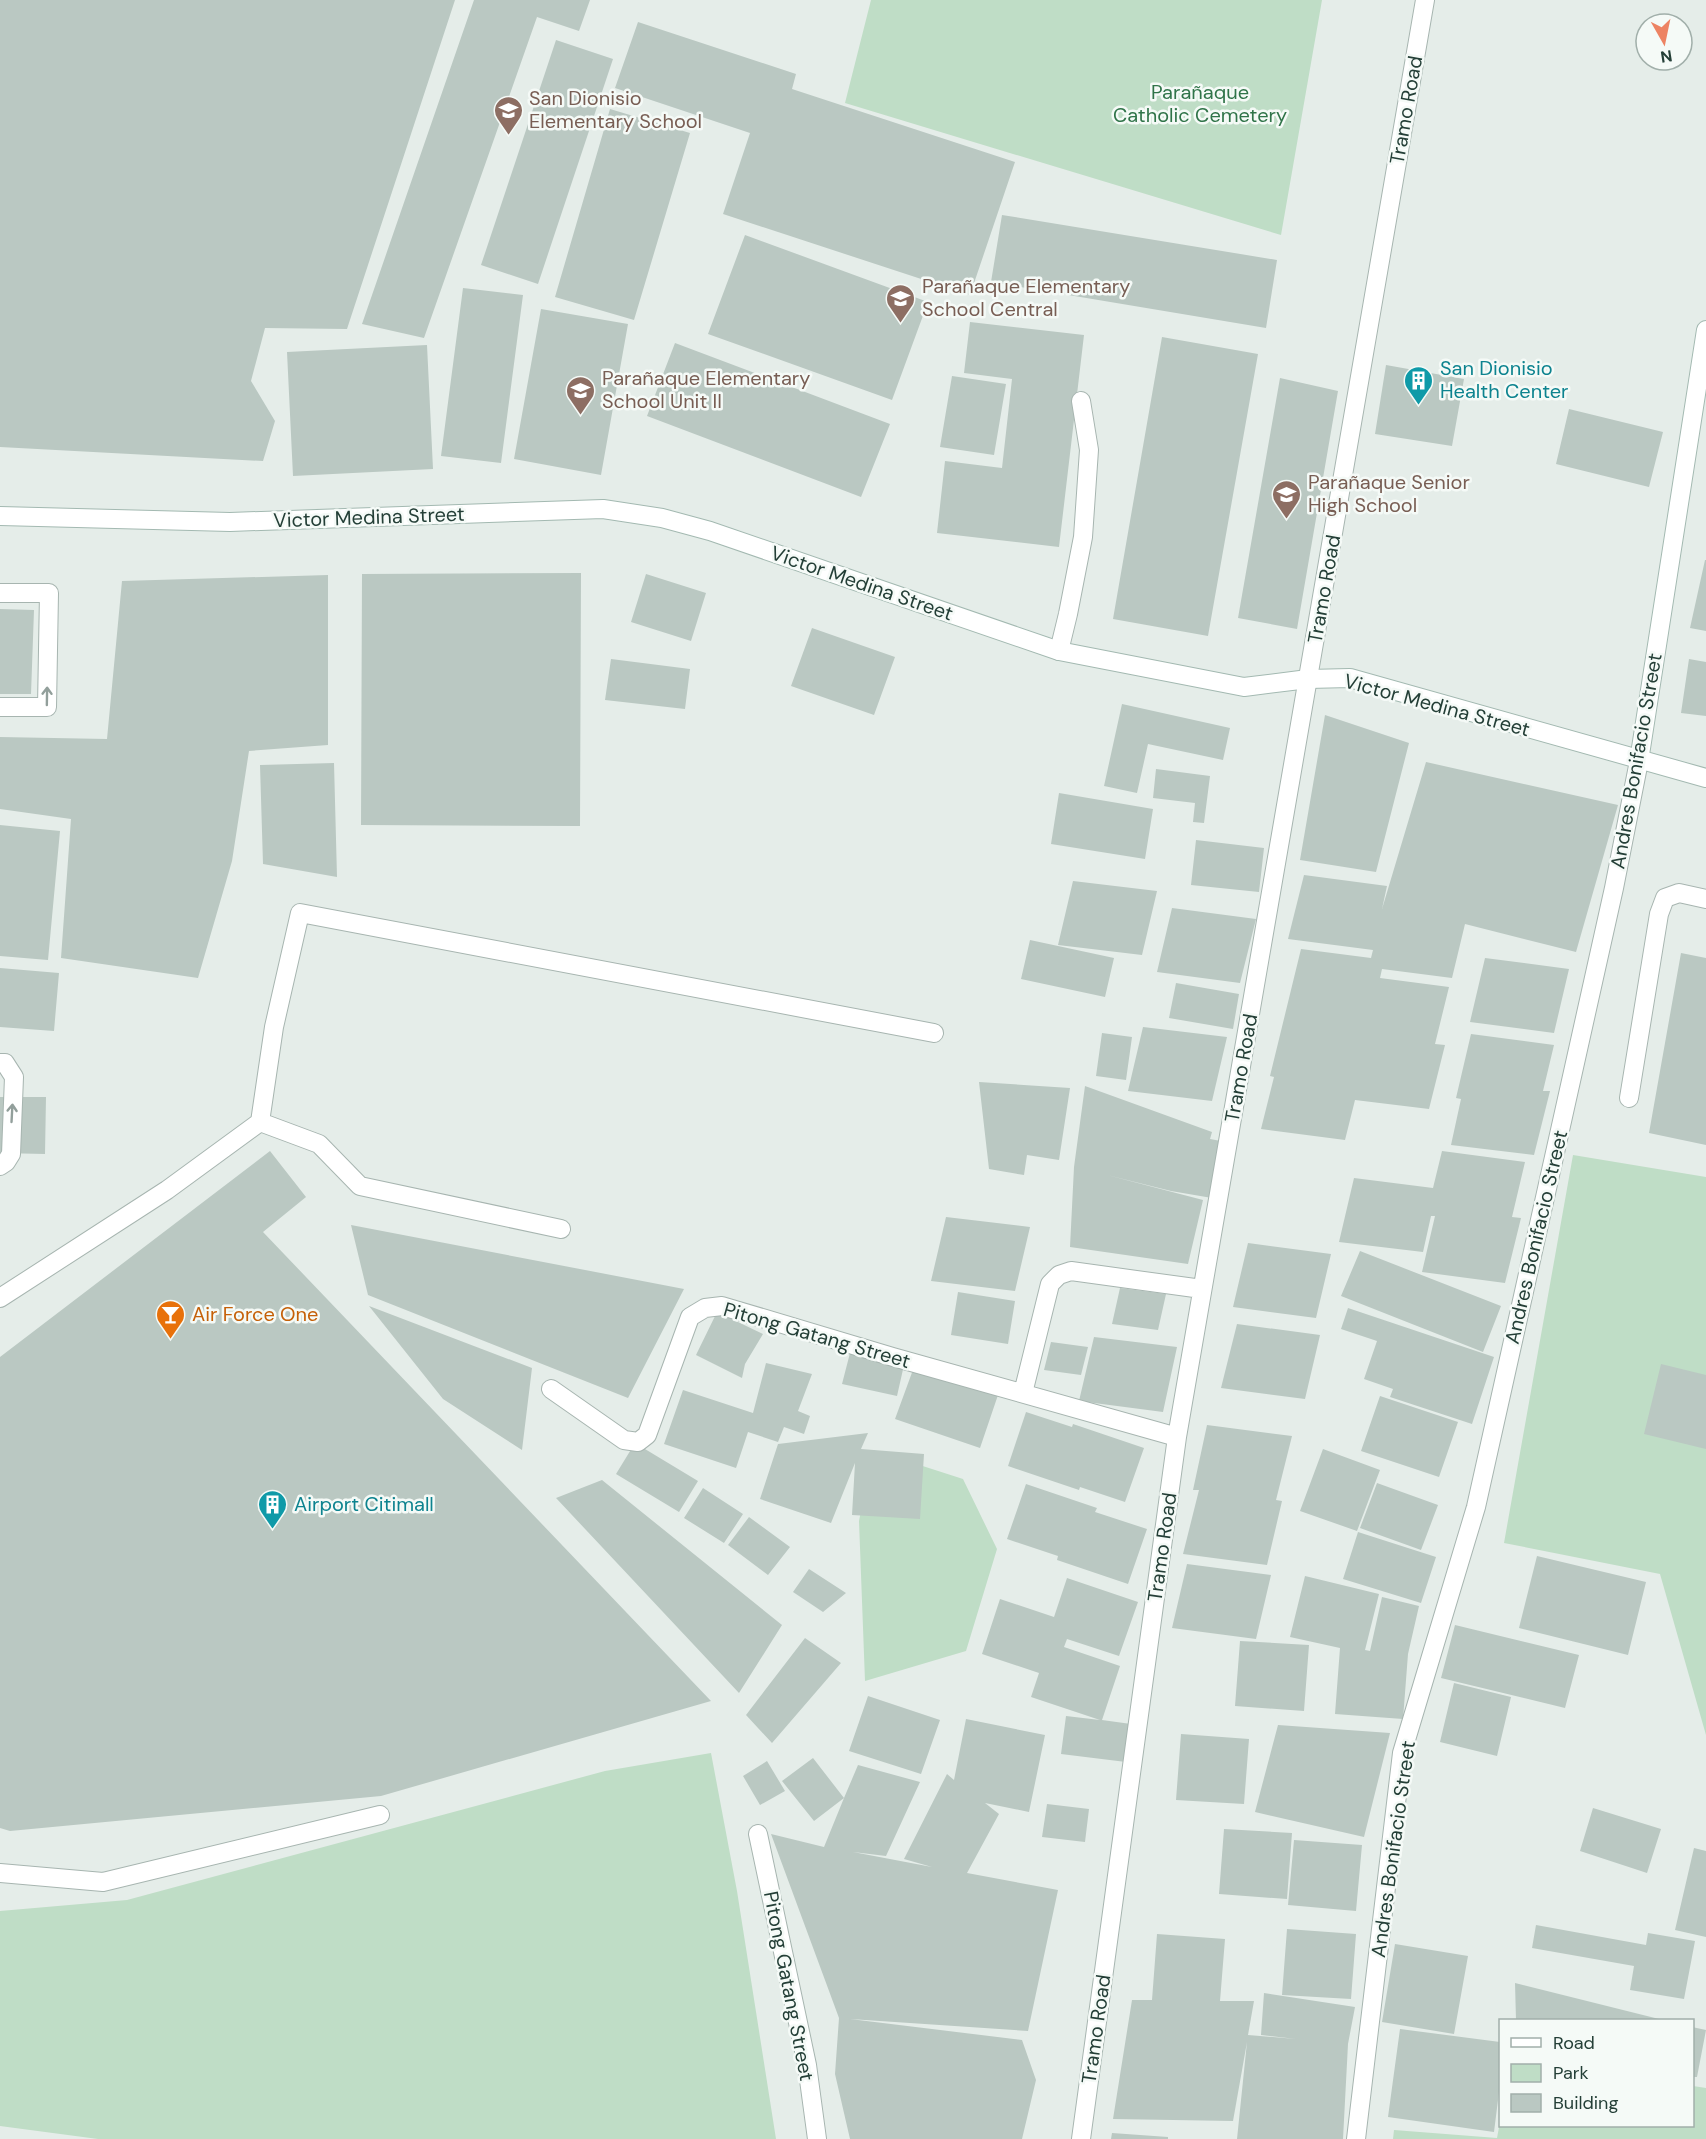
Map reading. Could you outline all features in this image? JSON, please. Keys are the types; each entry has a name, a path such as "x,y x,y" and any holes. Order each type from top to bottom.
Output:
{"street":[{"name":"Tramo Road","path":"1081,2139 1177,1437 1425,0"},
{"name":"Andres Bonifacio Street","path":"1356,2139 1402,1753 1476,1507 1608,911 1639,761 1706,338"},
{"path":"1059,651 1083,537 1089,450 1082,401"},
{"name":"Victor Medina Street","path":"0,516 230,522 603,509 662,518 710,531 1059,651 1244,687 1308,679 1350,678 1706,778"},
{"path":"0,593 49,593 47,708 0,707"},
{"path":"1629,1098 1659,914 1665,898 1679,893 1706,899"},
{"path":"0,1298 167,1190 260,1122 274,1027 300,913 934,1033"},
{"path":"0,1063 5,1063 14,1077 10,1154 6,1162 0,1166"},
{"path":"260,1122 319,1144 360,1186 561,1229"},
{"path":"1023,1393 1050,1284 1059,1275 1071,1271 1202,1289"},
{"name":"Pitong Gatang Street","path":"551,1389 624,1440 638,1442 647,1435 690,1317 705,1308 722,1306 1177,1437"},
{"path":"0,1873 103,1882 380,1815"},
{"name":"Pitong Gatang Street","path":"758,1834 807,2065 817,2139"}],"green space":[{"name":"Parañaque Catholic Cemetery","path":"871,0 1322,0 1281,235 845,103"},
{"path":"1573,1155 1706,1177 1706,1735 1660,1574 1504,1543"},
{"path":"873,1450 963,1479 997,1549 966,1651 865,1681 859,1521"},
{"path":"711,1753 737,1891 776,2139 98,2139 0,2126 0,1911 127,1900 605,1771"},
{"path":"1694,2086 1706,2088 1706,2139 1393,2139 1394,2130 1497,2138 1499,2127 1694,2127"}],"building":[{"path":"0,0 455,0 347,329 265,328 251,381 275,421 263,461 0,447"},
{"path":"474,0 590,0 579,31 537,17 424,338 362,324"},
{"path":"638,22 796,74 792,89 1015,162 970,295 723,214 750,133 615,88"},
{"path":"556,40 613,59 538,284 481,265"},
{"path":"610,109 690,133 634,320 555,297"},
{"path":"1002,215 1277,260 1266,328 991,282"},
{"path":"745,235 928,302 892,400 708,334"},
{"path":"463,288 523,295 501,463 441,456"},
{"path":"541,309 628,324 601,475 514,459"},
{"path":"970,322 1084,335 1059,547 937,533 945,461 1002,468 1012,379 964,373"},
{"path":"1162,337 1258,354 1208,636 1113,619"},
{"path":"675,343 890,424 861,497 647,416"},
{"path":"427,345 433,469 293,476 287,352"},
{"name":"San Dionisio Health Center","path":"1386,365 1464,379 1452,446 1375,434"},
{"path":"952,376 1006,384 994,455 940,447"},
{"name":"Parañaque Senior High School","path":"1280,378 1338,391 1297,629 1238,618"},
{"path":"1569,409 1663,432 1649,487 1556,464"},
{"path":"1706,560 1706,631 1690,628"},
{"path":"581,573 580,826 361,825 362,574"},
{"path":"646,574 706,593 691,641 631,622"},
{"path":"328,575 328,745 249,751 232,861 198,978 61,958 71,819 0,809 0,737 107,739 122,581"},
{"path":"0,609 34,610 31,694 0,694"},
{"path":"812,628 895,657 874,715 791,686"},
{"path":"611,659 690,669 685,709 605,700"},
{"path":"1689,659 1706,662 1706,716 1681,713"},
{"path":"1122,704 1230,728 1223,760 1148,744 1137,793 1104,786"},
{"path":"1325,715 1409,743 1376,872 1300,860"},
{"path":"1426,762 1618,805 1576,952 1465,924 1452,978 1382,969 1380,978 1449,987 1435,1044 1445,1045 1429,1109 1355,1100 1345,1140 1261,1129 1274,1077 1270,1076 1301,949 1371,958 1373,950 1288,939 1304,875 1387,886 1382,909"},
{"path":"334,763 337,877 263,864 260,765"},
{"path":"1156,769 1210,776 1204,823 1193,822 1195,803 1153,798"},
{"path":"1059,793 1153,809 1145,859 1051,844"},
{"path":"0,825 60,831 48,960 0,956"},
{"path":"1196,840 1264,848 1259,892 1191,885"},
{"path":"1073,881 1157,891 1142,955 1058,945"},
{"path":"1172,908 1256,919 1240,983 1157,972"},
{"path":"1030,940 1114,958 1105,997 1021,979"},
{"path":"1681,953 1706,958 1706,1145 1649,1133"},
{"path":"1485,958 1569,969 1554,1033 1470,1022"},
{"path":"0,968 59,973 54,1031 0,1027"},
{"path":"1176,983 1239,994 1233,1029 1169,1018"},
{"path":"1143,1027 1227,1037 1212,1101 1128,1091"},
{"path":"1102,1033 1132,1037 1126,1080 1096,1076"},
{"path":"1471,1034 1554,1045 1543,1091 1550,1091 1534,1155 1451,1145 1461,1099 1456,1098"},
{"path":"979,1082 1070,1088 1059,1160 1027,1155 1024,1175 989,1169"},
{"path":"1085,1086 1212,1132 1210,1139 1221,1141 1212,1198 1171,1191 1107,1175 1203,1200 1188,1264 1070,1247 1074,1167"},
{"path":"0,1097 46,1097 45,1154 0,1153"},
{"name":"Airport Citimall","path":"270,1151 306,1197 263,1232 711,1701 381,1796 10,1831 0,1828 0,1357"},
{"path":"1442,1151 1525,1162 1512,1217 1521,1218 1505,1283 1422,1272 1435,1216 1431,1216 1423,1252 1339,1242 1354,1178 1433,1188"},
{"path":"946,1217 1030,1227 1015,1291 931,1281"},
{"path":"351,1225 684,1289 628,1398 368,1295"},
{"path":"1248,1243 1331,1254 1316,1318 1233,1307"},
{"path":"1360,1251 1501,1306 1483,1352 1341,1296"},
{"path":"1120,1288 1166,1294 1158,1330 1112,1324"},
{"path":"958,1292 1015,1301 1008,1344 951,1335"},
{"path":"369,1306 532,1368 522,1450 443,1399"},
{"path":"1348,1308 1494,1357 1472,1424 1390,1397 1393,1389 1364,1379 1377,1341 1341,1329"},
{"path":"717,1312 763,1334 745,1364 742,1378 696,1355"},
{"path":"1237,1324 1320,1335 1305,1399 1221,1388"},
{"path":"1094,1337 1177,1347 1163,1412 1079,1401"},
{"path":"1051,1342 1088,1347 1081,1375 1044,1370"},
{"path":"850,1353 904,1365 897,1396 842,1384"},
{"path":"766,1363 812,1374 798,1411 810,1416 804,1434 784,1427 778,1442 748,1432 736,1468 664,1444 683,1390 753,1413"},
{"path":"1661,1364 1706,1375 1706,1449 1644,1434"},
{"path":"914,1367 998,1395 980,1448 895,1419"},
{"path":"1380,1396 1458,1422 1439,1477 1361,1451"},
{"path":"1026,1412 1072,1427 1073,1424 1144,1448 1125,1502 1080,1487 1079,1490 1008,1466"},
{"path":"1207,1425 1292,1436 1276,1500 1282,1501 1267,1565 1183,1554 1199,1490 1193,1490"},
{"path":"868,1433 861,1449 924,1454 920,1519 852,1515 855,1463 831,1523 760,1499 778,1444"},
{"path":"635,1443 698,1481 679,1512 616,1474"},
{"path":"1323,1449 1380,1470 1357,1531 1300,1511"},
{"path":"602,1480 782,1625 739,1693 556,1498"},
{"path":"1377,1483 1438,1505 1421,1550 1360,1528"},
{"path":"1026,1484 1097,1508 1095,1512 1147,1529 1128,1584 1057,1560 1058,1556 1007,1539"},
{"path":"703,1488 743,1514 724,1543 684,1518"},
{"path":"749,1517 790,1547 768,1575 728,1545"},
{"path":"1358,1532 1436,1557 1421,1603 1343,1579"},
{"path":"1537,1556 1646,1582 1628,1655 1519,1628"},
{"path":"1187,1564 1271,1575 1256,1639 1172,1628"},
{"path":"809,1569 846,1593 823,1612 793,1592"},
{"path":"1305,1576 1379,1594 1365,1650 1370,1651 1382,1597 1419,1606 1408,1654 1403,1719 1335,1714 1340,1648 1290,1637"},
{"path":"1067,1578 1138,1602 1119,1656 1067,1639 1064,1647 1120,1666 1102,1720 1131,1724 1126,1762 1061,1754 1066,1716 1100,1720 1031,1697 1039,1673 982,1654 1000,1599 1054,1617"},
{"path":"1455,1625 1579,1655 1565,1708 1441,1678"},
{"path":"805,1638 841,1663 772,1743 746,1715"},
{"path":"1240,1641 1309,1645 1304,1711 1235,1706"},
{"path":"1454,1683 1511,1697 1497,1756 1440,1742"},
{"path":"868,1696 940,1720 921,1774 849,1751"},
{"path":"966,1719 1045,1735 1029,1812 985,1803 999,1814 967,1873 1058,1890 1028,2031 850,2019 1022,2040 1036,2080 1022,2139 850,2139 835,2074 839,2018 771,1834 824,1847 858,1765 920,1782 886,1856 853,1852 932,1867 904,1859 947,1774 954,1780"},
{"path":"1278,1725 1390,1733 1364,1837 1255,1812"},
{"path":"1181,1734 1249,1739 1244,1804 1176,1800"},
{"path":"813,1758 844,1798 814,1821 782,1781"},
{"path":"767,1761 785,1791 760,1805 743,1776"},
{"path":"1047,1804 1089,1809 1085,1842 1042,1837"},
{"path":"1593,1808 1661,1829 1647,1873 1580,1851"},
{"path":"1224,1829 1292,1833 1287,1899 1219,1894"},
{"path":"1294,1840 1362,1845 1356,1911 1288,1905"},
{"path":"1694,1848 1706,1851 1706,1937 1675,1930"},
{"path":"1536,1925 1646,1945 1648,1933 1695,1941 1684,1999 1630,1990 1634,1966 1532,1948"},
{"path":"1287,1929 1356,1934 1351,1999 1282,1995"},
{"path":"1157,1934 1225,1939 1220,2001 1254,2001 1248,2035 1296,2039 1261,2035 1264,1993 1355,2007 1348,2044 1343,2139 1237,2139 1247,2042 1233,2121 1113,2119 1132,2000 1152,2000"},
{"path":"1395,1944 1468,1956 1454,2034 1382,2022"},
{"path":"1515,1983 1659,2019 1516,2019"},
{"path":"1694,2027 1706,2030 1697,2077 1694,2077"},
{"path":"1400,2029 1499,2042 1499,2092 1494,2132 1388,2117"},
{"path":"1112,2133 1168,2137 1168,2139 1111,2139"}],"place":[{"name":"San Dionisio Elementary School","path":"508,136"},
{"name":"Parañaque Elementary School Central","path":"901,324"},
{"name":"San Dionisio Health Center","path":"1419,406"},
{"name":"Parañaque Elementary School Unit II","path":"581,416"},
{"name":"Parañaque Senior High School","path":"1287,520"},
{"name":"Air Force One","path":"171,1340"},
{"name":"Airport Citimall","path":"273,1530"}]}
